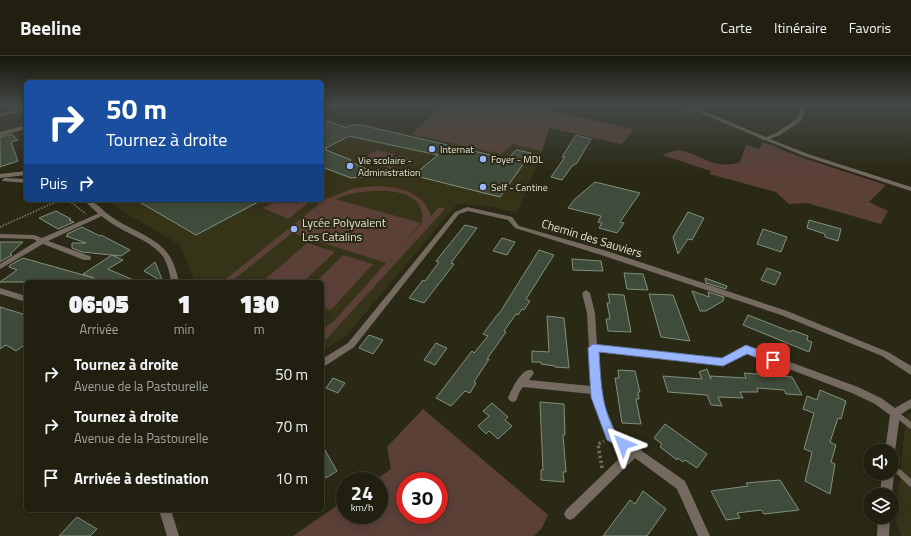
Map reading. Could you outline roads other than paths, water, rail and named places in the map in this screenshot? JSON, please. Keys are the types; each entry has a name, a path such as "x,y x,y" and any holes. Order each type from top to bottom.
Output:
{"street":[{"path":"737,127 806,155 911,189"},
{"path":"764,139 778,134 788,127"},
{"path":"0,134 24,128"},
{"path":"10,176 24,169"},
{"path":"0,176 24,173"},
{"path":"0,181 24,181"},
{"path":"89,202 114,223 156,245 169,259 174,280"},
{"name":"Chemin des Sauviers","path":"324,363 351,345 457,213 467,209 510,218 517,227 604,253 784,313 885,354 911,371"},
{"path":"0,267 42,241 102,214"},
{"path":"0,236 34,237 87,258"},
{"path":"0,291 24,299"},
{"path":"586,293 591,313 596,397 612,436 681,485 704,536"},
{"path":"593,348 723,362 746,349 855,390 878,400 895,412"},
{"path":"513,398 516,389 530,373"},
{"path":"522,383 596,391"},
{"path":"895,412 911,403"},
{"path":"891,444 895,412"},
{"path":"570,514 634,452"},
{"path":"166,512 173,536"},
{"path":"883,536 884,524"}],"lane":[{"path":"895,412 911,426"},
{"path":"899,473 911,477"},
{"path":"899,475 911,484"}],"place":[{"name":"Internat","path":"432,149"},
{"name":"Foyer - MDL","path":"483,159"},
{"name":"Vie scolaire - Administration","path":"350,166"},
{"name":"Self - Cantine","path":"483,187"},
{"name":"Lycée Polyvalent Les Catalins","path":"294,229"}]}
